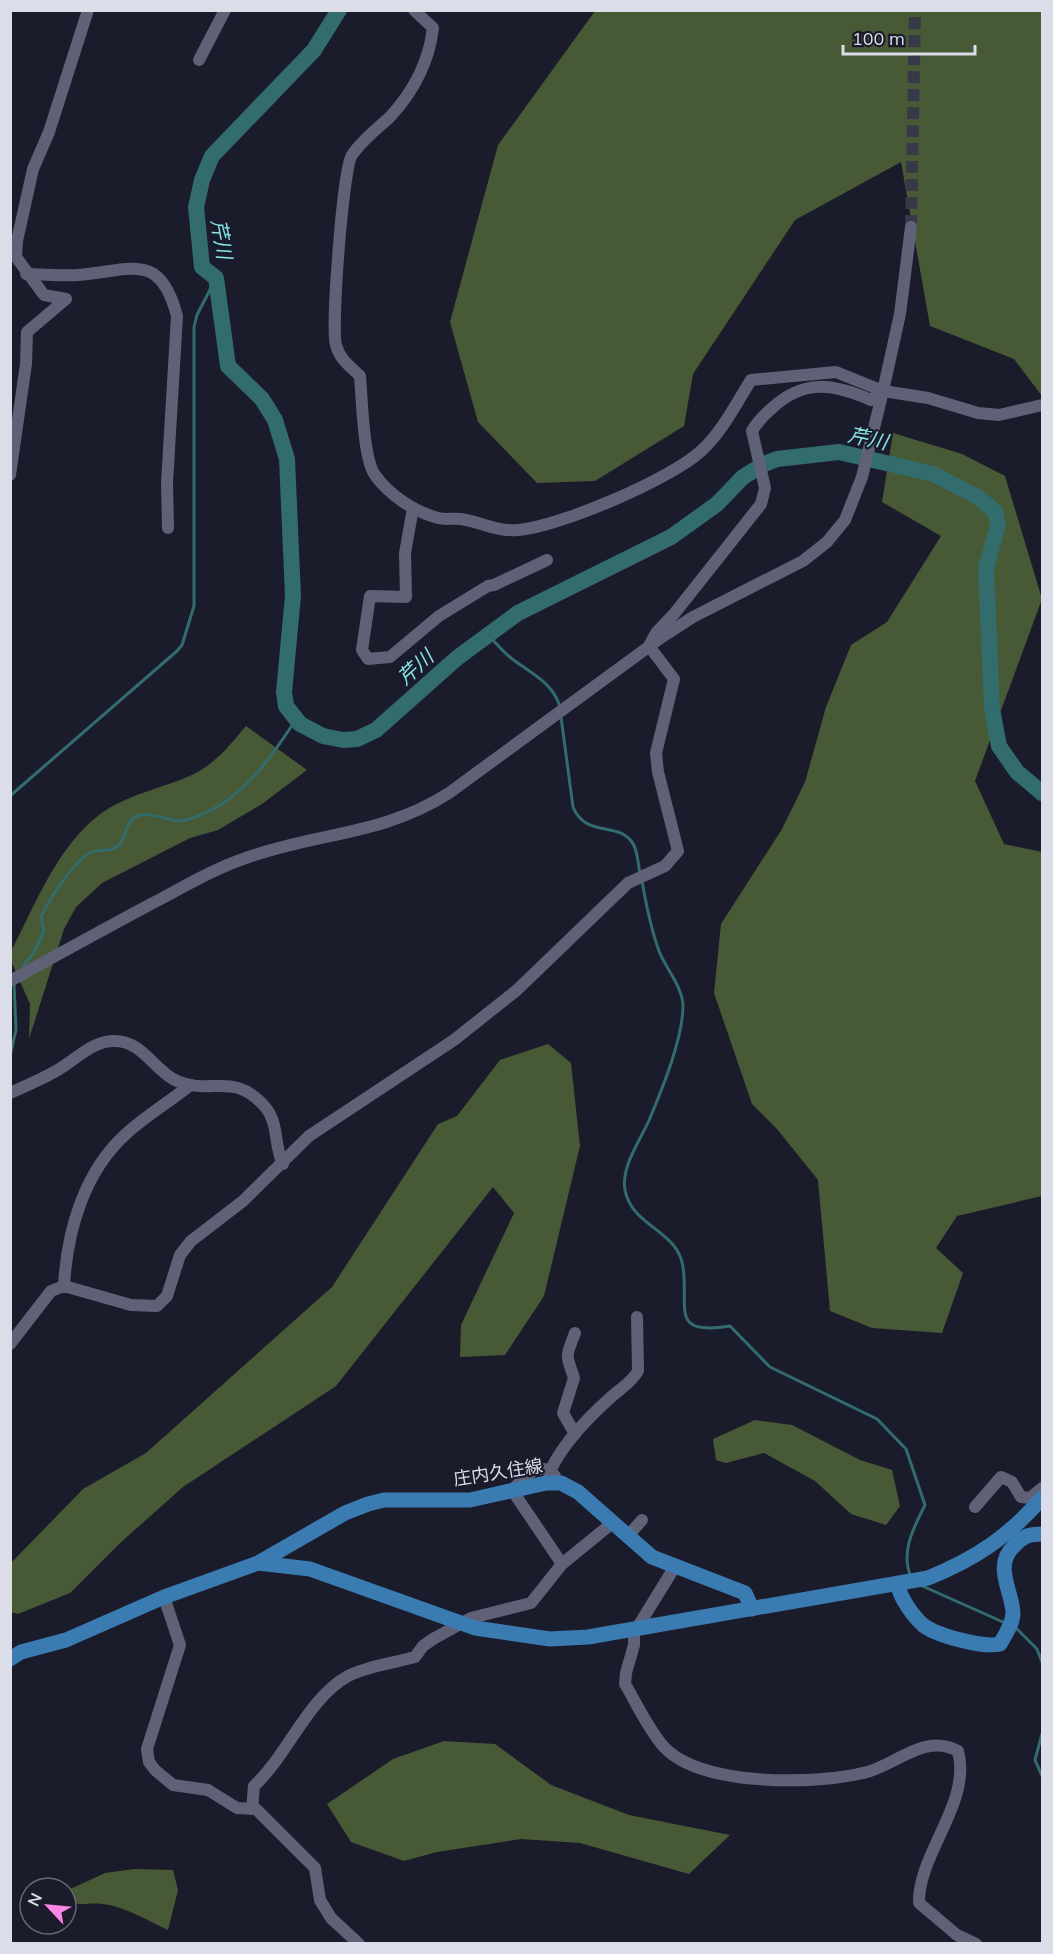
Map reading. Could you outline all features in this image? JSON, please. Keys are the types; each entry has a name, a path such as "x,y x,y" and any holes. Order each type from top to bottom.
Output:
{"main road":[{"name":"庄内久住線","path":"10,1659 21,1652 66,1640 164,1597 258,1563 345,1513 368,1504 384,1500 470,1500 546,1483 561,1483 578,1492 611,1524 652,1557 674,1568 745,1593 752,1609"},
{"name":"庄内久住線","path":"258,1563 310,1569 461,1624 512,1636 550,1640 636,1629 928,1578 962,1564 1002,1540 1042,1498"},
{"path":"898,1585 899,1592 924,1625 937,1632 990,1646 1000,1644 1013,1614 1004,1574 1004,1561 1010,1550 1023,1537 1037,1534"}],"street":[{"path":"10,475 26,364 27,332 66,299 44,295 26,274 16,257 27,191 88,10"},
{"path":"199,60 225,10"},
{"path":"414,10 433,28 430,51 422,70 389,118 376,127 347,164 335,293 335,343 341,360 360,376 368,450 374,474 413,508 439,519 462,519 487,528 517,530 537,527 620,497 701,451 733,412 751,380 836,372 881,397"},
{"path":"10,981 73,945 244,858 295,843 366,829 405,818 436,802 649,646 693,617 809,557 834,536 850,510 862,477 900,314 911,227"},
{"path":"26,274 78,275 141,268 158,276 171,294 177,316 167,483 168,528"},
{"path":"649,646 656,633 675,614 761,504 765,488 752,431 756,423 783,398 801,388 813,386 850,391 871,400 881,397 928,398 978,413 999,415 1042,405"},
{"path":"413,508 405,553 406,597 370,596 362,650 368,659 390,657 439,616 488,586 495,585 547,560"},
{"path":"10,1344 51,1291 64,1286 131,1305 157,1306 167,1296 180,1256 191,1241 243,1201 309,1136 454,1040 517,990 614,894 628,883 665,866 678,851 658,772 656,753 674,679 649,646"},
{"path":"10,1093 56,1071 92,1046 112,1041 130,1044 174,1080 189,1086 221,1084 245,1089 267,1109 276,1132 283,1164"},
{"path":"64,1286 66,1251 74,1219 101,1161 126,1134 189,1086"},
{"path":"550,1471 557,1456 575,1434 611,1397 634,1378 638,1371 637,1317"},
{"path":"575,1333 567,1355 567,1365 574,1378 563,1413 575,1434"},
{"path":"561,1483 550,1471 541,1468 532,1470 512,1490 562,1564"},
{"path":"975,1507 1001,1477 1012,1482 1022,1497 1030,1498 1042,1488"},
{"path":"627,1537 642,1520"},
{"path":"1022,1520 1037,1534"},
{"path":"252,1809 254,1786 267,1774 302,1722 338,1682 350,1675 415,1658 423,1646 433,1639 484,1613 531,1603 562,1564 611,1524"},
{"path":"674,1568 636,1629 626,1684 664,1748 677,1758 700,1768 764,1782 868,1772 915,1749 928,1746 943,1746 958,1751 960,1778 948,1818 924,1875 919,1903 957,1935 976,1944"},
{"path":"164,1597 180,1645 147,1749 149,1762 173,1785 208,1790 237,1808 256,1809 264,1820 291,1842 315,1868 320,1900 331,1918 359,1944"}],"green space":[{"path":"595,11 1042,11 1042,396 1014,359 930,326 901,162 795,220 693,374 684,426 595,481 537,483 478,422 450,322 498,145"},
{"path":"893,433 962,454 1005,476 1042,599 975,781 1004,844 1042,852 1042,1196 957,1216 936,1248 963,1273 942,1333 872,1328 830,1311 818,1180 777,1129 752,1104 714,993 721,924 782,829 805,782 826,707 851,645 887,622 941,536 882,502"},
{"path":"246,726 307,770 262,804 218,830 190,838 102,883 76,907 64,929 29,1039 30,1004 11,961 10,953 38,897 70,844 84,828 109,808 200,771 222,754"},
{"path":"548,1044 571,1063 580,1146 544,1296 505,1355 460,1357 461,1325 514,1213 493,1187 336,1386 183,1487 119,1544 70,1593 18,1614 11,1612 11,1563 83,1489 146,1453 332,1287 438,1124 457,1116 500,1060"},
{"path":"755,1420 792,1425 860,1460 892,1470 900,1506 886,1525 851,1514 815,1481 764,1453 726,1463 716,1460 713,1439"},
{"path":"444,1741 495,1744 551,1785 629,1815 730,1835 689,1874 580,1843 521,1839 437,1852 404,1861 351,1842 327,1804 393,1759"},
{"path":"134,1869 173,1870 178,1890 168,1930 120,1908 103,1904 78,1904 78,1885 105,1873"}],"waterway":[{"name":"芹川","path":"339,10 314,50 212,156 202,180 196,207 202,267 216,278 228,366 262,399 275,420 287,459 293,596 284,692 286,706 300,724 323,736 343,740 357,739 376,730 457,658 518,613 671,537 717,504 743,477 764,464 777,459 839,452 933,474 976,496 995,511 998,525 986,568 992,709 999,746 1017,772 1042,793"},
{"path":"10,796 182,645 194,606 194,327 197,315 216,278"},
{"path":"488,635 508,656 546,684 557,698 560,707"},
{"path":"561,717 573,807 585,823 618,832 632,842 637,853 640,874"},
{"path":"22,968 33,954 44,931 41,916 63,881 85,856 95,851 118,846 129,824 141,815 180,821 221,805 250,781 295,721"},
{"path":"642,881 656,943 680,991 683,1005 680,1032 661,1092 626,1171 625,1190 629,1202 645,1221 673,1245 679,1255 683,1267 684,1307 690,1323 698,1327 711,1328 730,1326 770,1367 877,1419 906,1449 925,1505 913,1531 908,1549 908,1568 911,1577"},
{"path":"10,1056 16,1030 14,983"},
{"path":"920,1585 1003,1622"},
{"path":"1017,1629 1037,1649 1042,1662"},
{"path":"1042,1734 1035,1760 1042,1776"}],"tunnel":[{"path":"911,227 915,10"}]}
